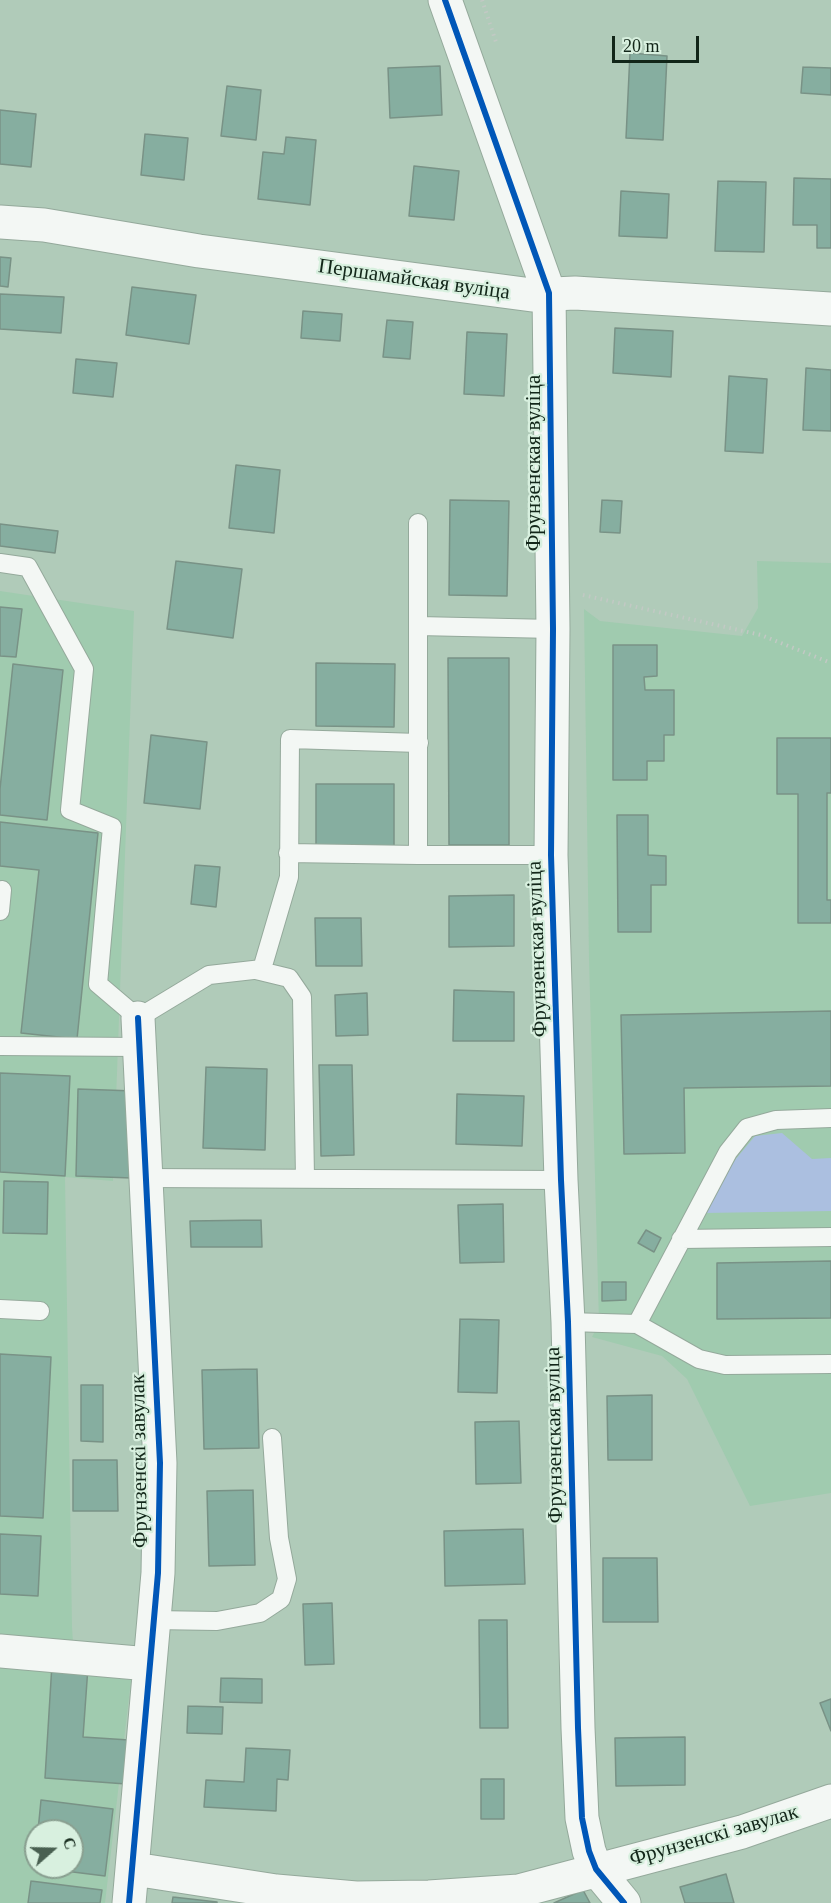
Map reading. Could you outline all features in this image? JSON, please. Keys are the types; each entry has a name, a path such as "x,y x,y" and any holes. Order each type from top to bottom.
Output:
{"street":[{"name":"Фрунзенская вуліца","path":"444,0 549,293 553,629 551,855 561,1180 568,1322 582,1818 589,1851 596,1869 624,1903"},
{"name":"Першамайская вуліца","path":"0,222 44,225 199,251 520,294 575,293 831,309"},
{"name":"Фрунзенскі завулак","path":"129,1903 134,1869 158,1573 160,1463 139,1033"},
{"path":"0,1651 149,1664"},
{"name":"Фрунзенскі завулак","path":"134,1869 276,1891 356,1898 429,1897 519,1891 742,1832 831,1801"}],"lane":[{"path":"418,523 418,855"},
{"path":"0,563 28,567 84,669 70,810 112,827 98,984 139,1033"},
{"path":"418,627 553,629"},
{"path":"0,1046 139,1033 209,975 262,969 289,877 290,739 419,743"},
{"path":"288,853 551,855"},
{"path":"0,911 2,890"},
{"path":"256,970 289,978 302,997 305,1178"},
{"path":"637,1324 728,1152 747,1128 776,1120 831,1118"},
{"path":"146,1178 561,1180"},
{"path":"681,1239 831,1237"},
{"path":"0,1309 40,1311"},
{"path":"568,1322 637,1324 699,1359 725,1365 831,1365"},
{"path":"153,1620 218,1621 260,1613 281,1599 287,1579 279,1538 273,1438"}],"path":[{"path":"576,594 761,635 831,663"}],"shaded area":[{"path":"757,561 831,563 831,1493 750,1506 687,1379 662,1356 592,1337 599,1323 589,959 584,609 600,621 742,636 758,608"},
{"path":"0,591 134,611 113,1181 65,1177 72,1627 75,1673 131,1680 105,1903 0,1903"},
{"path":"782,1133 812,1159 831,1158 831,1211 702,1213 735,1160 755,1136"}],"building":[{"path":"630,53 667,56 663,140 626,138"},
{"path":"440,66 442,115 390,118 388,68"},
{"path":"803,67 831,68 831,95 801,93"},
{"path":"227,86 261,90 256,140 221,136"},
{"path":"0,110 36,114 31,167 0,164"},
{"path":"145,134 188,138 184,180 141,175"},
{"path":"286,137 316,140 310,205 258,199 263,152 284,154"},
{"path":"414,166 459,171 454,220 409,216"},
{"path":"794,178 831,179 831,248 817,248 817,225 793,225"},
{"path":"718,181 766,182 764,252 715,251"},
{"path":"621,191 669,194 667,238 619,236"},
{"path":"0,257 11,258 8,287 0,286"},
{"path":"132,287 196,295 189,344 126,335"},
{"path":"0,294 64,297 61,333 0,329"},
{"path":"303,311 342,314 340,341 301,338"},
{"path":"387,320 413,322 410,359 383,357"},
{"path":"615,328 673,331 671,377 613,373"},
{"path":"467,332 507,334 504,396 464,394"},
{"path":"76,359 117,363 113,397 73,393"},
{"path":"806,368 831,370 831,431 803,430"},
{"path":"729,376 767,379 763,453 725,451"},
{"path":"236,465 280,470 274,533 229,528"},
{"path":"450,500 509,501 507,596 449,595"},
{"path":"602,500 622,501 620,533 600,532"},
{"path":"0,524 58,531 55,553 0,546"},
{"path":"176,561 242,569 233,638 167,629"},
{"path":"0,607 22,609 16,657 0,656"},
{"path":"613,645 657,645 657,676 644,677 645,690 674,690 674,735 664,735 664,761 647,761 647,780 613,780"},
{"path":"448,658 509,658 509,845 449,845"},
{"path":"316,663 395,664 394,727 316,726"},
{"path":"13,664 63,670 47,820 0,815 0,789"},
{"path":"151,735 207,742 200,809 144,803"},
{"path":"777,738 831,738 831,793 827,793 827,900 831,900 831,923 798,923 798,794 777,794"},
{"path":"316,784 394,784 394,848 316,848"},
{"path":"617,815 648,815 648,855 666,856 666,885 651,885 651,932 618,932"},
{"path":"0,822 98,833 77,1039 21,1033 39,870 0,866"},
{"path":"195,865 220,867 216,907 191,904"},
{"path":"514,895 514,946 449,947 449,896"},
{"path":"315,918 361,918 362,966 316,966"},
{"path":"454,990 514,992 514,1041 453,1041"},
{"path":"367,993 368,1035 336,1036 335,995"},
{"path":"831,1011 831,1086 684,1088 685,1153 624,1154 621,1015"},
{"path":"319,1065 352,1065 354,1155 321,1156"},
{"path":"206,1067 267,1069 265,1150 203,1148"},
{"path":"0,1073 70,1076 65,1176 0,1172"},
{"path":"78,1089 134,1091 132,1178 76,1176"},
{"path":"457,1094 524,1096 522,1146 456,1144"},
{"path":"4,1181 48,1182 47,1234 3,1233"},
{"path":"503,1204 504,1262 460,1263 458,1205"},
{"path":"261,1220 262,1247 191,1247 190,1221"},
{"path":"646,1230 661,1238 654,1252 638,1243"},
{"path":"831,1261 831,1318 717,1319 717,1263"},
{"path":"602,1282 626,1282 626,1300 602,1301"},
{"path":"460,1319 499,1320 497,1393 458,1392"},
{"path":"0,1354 51,1357 43,1518 0,1516"},
{"path":"257,1369 259,1448 204,1449 202,1370"},
{"path":"81,1385 103,1385 103,1442 81,1441"},
{"path":"652,1395 652,1460 608,1460 607,1396"},
{"path":"519,1421 521,1483 476,1484 475,1422"},
{"path":"73,1460 117,1460 118,1511 73,1511"},
{"path":"253,1490 255,1565 209,1566 207,1491"},
{"path":"523,1529 525,1584 445,1586 444,1531"},
{"path":"0,1534 41,1536 38,1596 0,1594"},
{"path":"603,1558 657,1558 658,1622 603,1622"},
{"path":"332,1603 334,1664 305,1665 303,1604"},
{"path":"479,1620 507,1620 508,1728 480,1728"},
{"path":"52,1664 88,1667 83,1737 129,1740 126,1784 45,1778"},
{"path":"221,1678 262,1679 262,1703 220,1702"},
{"path":"831,1699 831,1731 820,1703"},
{"path":"188,1706 223,1707 222,1734 187,1733"},
{"path":"685,1737 685,1785 616,1786 615,1738"},
{"path":"246,1748 290,1750 288,1780 277,1779 276,1811 204,1807 206,1780 244,1782"},
{"path":"481,1779 504,1779 504,1819 481,1819"},
{"path":"41,1800 113,1809 105,1876 84,1873 84,1819 39,1819"},
{"path":"726,1874 734,1903 685,1903 680,1887"},
{"path":"31,1881 102,1890 100,1903 28,1903"},
{"path":"583,1890 590,1903 554,1903"},
{"path":"173,1897 217,1902 217,1903 172,1903"}],"cycle path":[{"path":"445,0 549,293 553,629 551,855 561,1180 568,1322 582,1818 589,1851 596,1869 624,1903"},
{"path":"129,1903 158,1573 160,1463 138,1018"}]}
